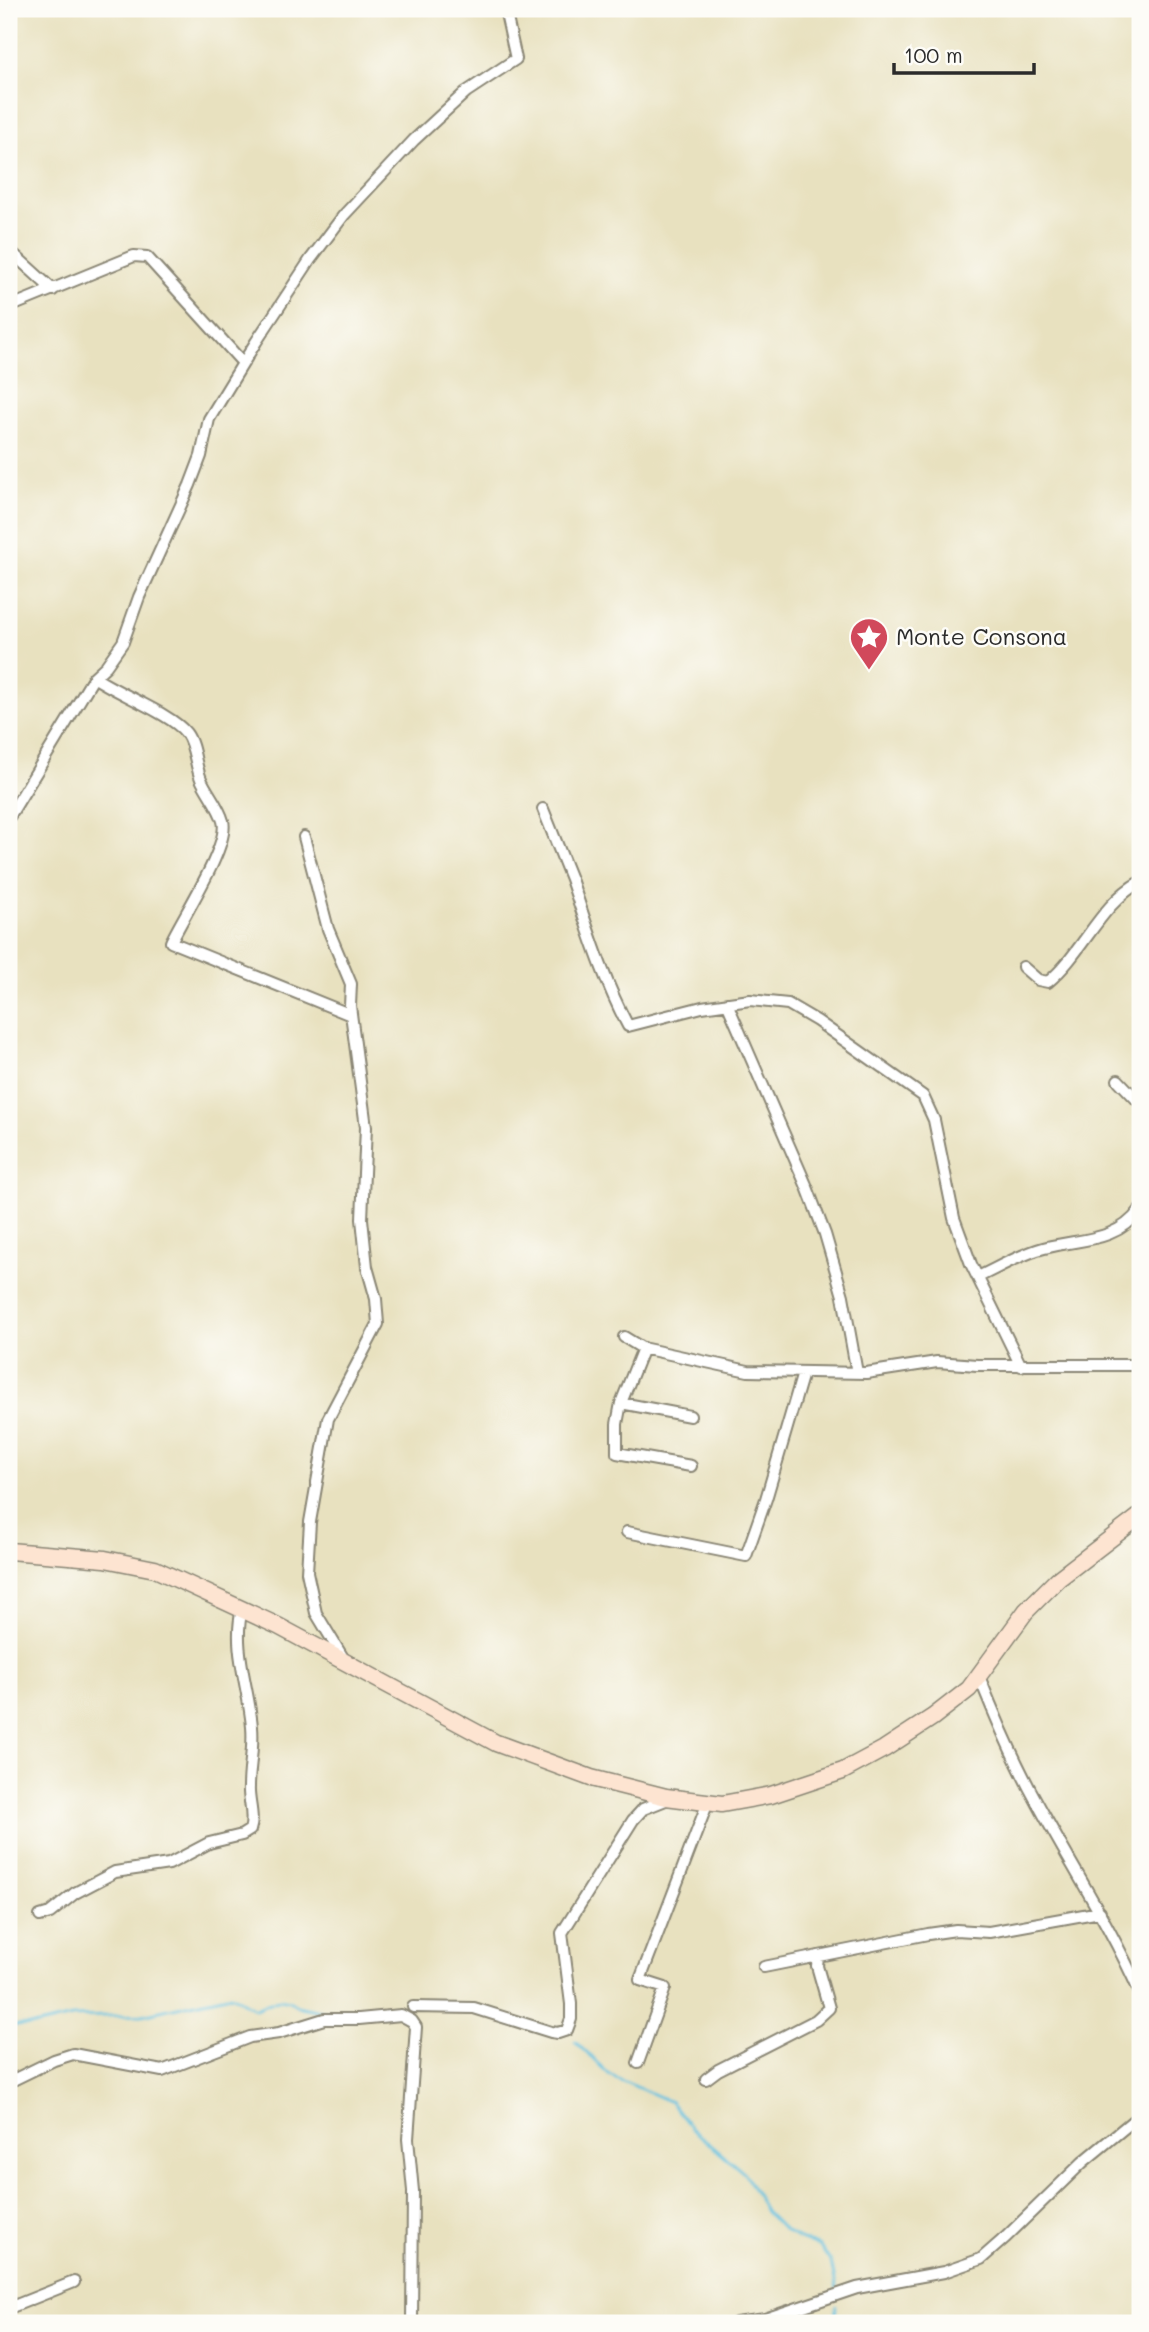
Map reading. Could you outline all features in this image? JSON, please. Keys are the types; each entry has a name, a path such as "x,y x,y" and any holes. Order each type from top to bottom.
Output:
{"main road":[{"path":"9,1551 105,1559 155,1569 242,1609 496,1743 591,1778 671,1798 722,1804 771,1795 843,1771 884,1749 933,1717 970,1689 1026,1611 1058,1579 1140,1516"}],"street":[{"path":"9,817 94,677 106,666 123,642 139,597 190,485 201,456 208,419 310,260 344,215 466,92 516,59 505,9"},
{"path":"9,250 53,290"},
{"path":"9,307 134,256 147,257 243,363"},
{"path":"94,677 187,733 201,778 223,819 225,833 208,873 171,942 351,1016"},
{"path":"543,809 589,937 628,1026 727,1003 750,1000 788,1004 817,1021 923,1096 934,1120 954,1219 978,1277 1021,1366"},
{"path":"303,837 328,929 351,984 351,1016 366,1127 362,1219 367,1267 376,1299 378,1324 328,1419 310,1522 307,1572 316,1613 347,1663"},
{"path":"1023,967 1038,981 1048,982 1081,946 1111,905 1140,882"},
{"path":"727,1003 825,1234 843,1296 857,1373"},
{"path":"1118,1080 1140,1103"},
{"path":"978,1277 1040,1249 1101,1238 1126,1224 1140,1210"},
{"path":"624,1336 643,1348 748,1371 857,1373 937,1362 1021,1366 1140,1366"},
{"path":"643,1348 621,1403 617,1424 617,1453 691,1466"},
{"path":"626,1532 746,1556 766,1499 803,1373"},
{"path":"621,1403 690,1416"},
{"path":"40,1916 50,1913 75,1893 115,1872 169,1864 209,1843 242,1835 250,1830 252,1818 248,1788 253,1741 251,1711 239,1645 238,1628 242,1609"},
{"path":"979,1676 1007,1742 1037,1802 1100,1912 1140,1993"},
{"path":"413,2007 474,2008 551,2032 567,2030 571,2019 571,2004 562,1933 633,1820 643,1809 671,1798"},
{"path":"638,2063 665,1988 640,1980 708,1802"},
{"path":"764,1967 928,1934 956,1930 989,1932 1100,1912"},
{"path":"706,2079 718,2070 816,2020 826,2012 829,2008 817,1966 818,1956"},
{"path":"13,2080 73,2054 162,2071 250,2038 279,2033 324,2019 393,2015 407,2017 416,2027 408,2139 413,2202 412,2323"},
{"path":"736,2323 765,2319 857,2288 944,2272 981,2259 1083,2162 1140,2115"},
{"path":"9,2308 74,2282"}],"waterway":[{"path":"9,2026 38,2025 72,2017 142,2015 231,1995 255,2009 280,1999 297,2006 334,2014"},
{"path":"575,2042 611,2076 671,2102 692,2129 744,2173 766,2212 784,2230 820,2247 831,2262 837,2290"},
{"path":"835,2323 836,2306"}],"place":[{"name":"Monte Consona","path":"869,671"}]}
